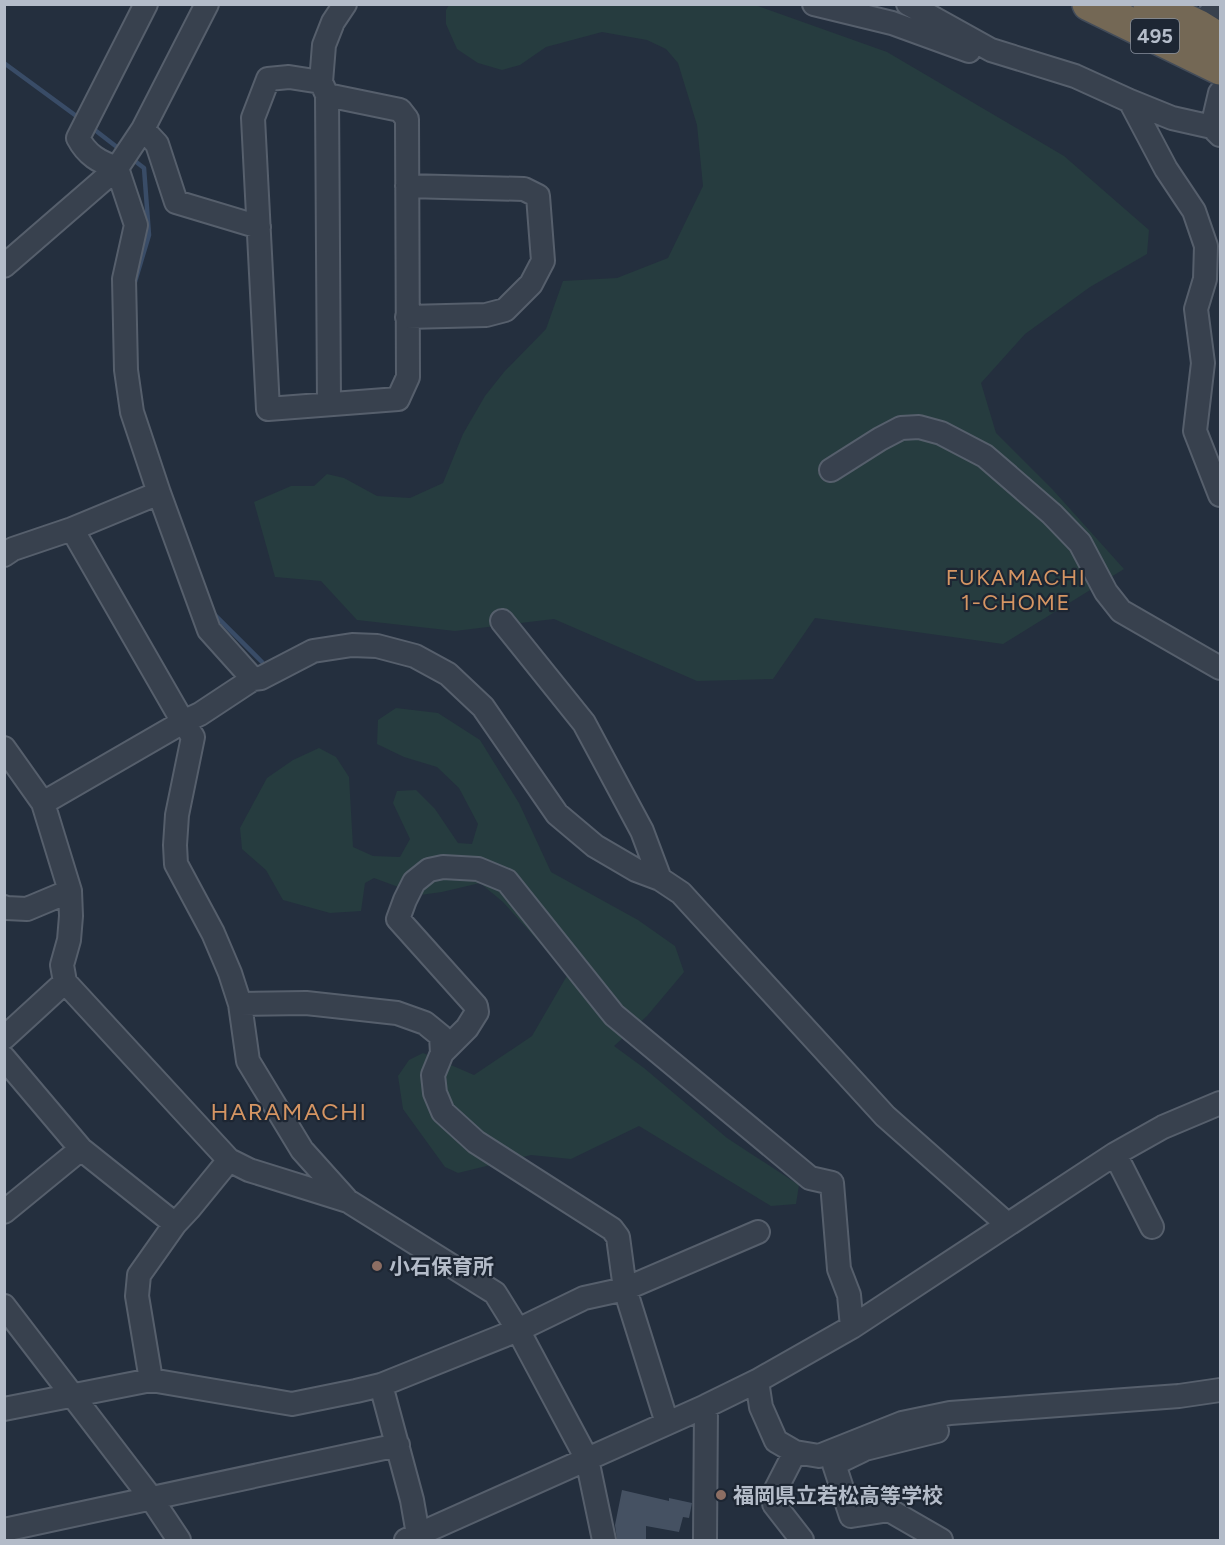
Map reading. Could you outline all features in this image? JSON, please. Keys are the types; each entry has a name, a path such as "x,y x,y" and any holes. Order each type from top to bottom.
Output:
{"highway":[{"name":"495","path":"1089,4 1206,31"},
{"name":"495","path":"1150,4 1206,31 1221,68"}],"street":[{"path":"117,168 100,162 90,155 78,138 146,4"},
{"path":"4,266 117,168 138,137 207,4"},
{"path":"329,404 324,45 333,22 345,4"},
{"path":"814,4 892,24 976,54 991,50"},
{"path":"908,4 991,50 1075,76 1172,118 1216,131 1221,93"},
{"path":"289,77 324,88 400,110 407,118 408,377 398,399 268,409 253,118 268,80 289,77"},
{"path":"1130,101 1166,169 1194,212 1206,246 1213,281 1196,309 1203,363 1195,431 1221,495"},
{"path":"138,137 158,144 176,202 259,227"},
{"path":"117,168 136,225 124,279 126,370 132,412 209,630 254,679"},
{"path":"407,186 524,189 538,196 543,261 531,284 505,310 486,315 407,317"},
{"path":"831,470 901,428 919,427 941,433 985,456 1052,514 1080,543 1106,592 1122,611 1221,668"},
{"path":"4,555 13,549 72,529 159,493"},
{"path":"72,529 193,736 177,815 176,864 213,933 230,973 240,1004 248,1061 302,1150 348,1201"},
{"path":"502,621 584,723 642,831 660,879"},
{"path":"43,803 200,714 254,679 261,678 313,651 352,645 377,646 415,656 448,674 483,707 557,814 595,846 636,870 660,879 681,893 885,1116 1007,1224"},
{"path":"4,748 43,803 70,891 69,940 62,965 65,982 229,1160 249,1170 348,1201 495,1293 518,1330 587,1459 604,1540"},
{"path":"666,1423 625,1289 618,1237 612,1229 476,1142 443,1112 435,1092 433,1075 442,1053 467,1028 477,1012 476,1006 398,919 414,882 429,870 443,867 478,869 507,881 614,1015 810,1178 832,1183 839,1269 849,1295 852,1328"},
{"path":"4,907 27,909 70,891"},
{"path":"4,1038 65,982"},
{"path":"240,1004 306,1003 397,1013 425,1023 441,1036 442,1053"},
{"path":"4,1058 81,1149 175,1224"},
{"path":"381,1385 412,1500 414,1539 757,1381 852,1328 1115,1154 1163,1127 1221,1103"},
{"path":"4,1212 81,1149"},
{"path":"1115,1154 1152,1227"},
{"path":"151,1380 137,1296 140,1275 175,1224 229,1160"},
{"path":"4,1409 151,1380 292,1404 356,1391 381,1385 518,1330 584,1298 625,1289 758,1232"},
{"path":"4,1306 151,1498 179,1540"},
{"path":"757,1381 761,1407 776,1441 795,1452 819,1456 902,1424 949,1413 1179,1396 1221,1390"},
{"path":"705,1540 706,1406"},
{"path":"941,1540 889,1510 851,1516 834,1464 865,1449 948,1428 949,1413"},
{"path":"4,1530 398,1445"},
{"path":"795,1452 775,1491 774,1504 801,1540"}],"green space":[{"path":"449,5 755,5 887,52 1064,156 1149,230 1147,254 1090,287 1025,334 981,383 996,433 1053,490 1124,569 1003,644 815,618 773,679 697,681 554,619 455,631 357,620 321,581 275,577 254,502 291,486 314,486 327,474 344,478 377,496 410,498 443,483 463,434 485,396 504,372 546,329 563,281 617,278 668,258 703,186 697,125 678,63 666,49 647,40 602,32 546,47 520,65 502,70 478,63 457,49 446,24 446,10"},
{"path":"396,708 438,713 480,740 519,803 551,872 638,920 675,946 684,972 647,1016 614,1046 644,1068 727,1138 799,1185 796,1204 771,1206 639,1126 571,1159 531,1155 458,1173 445,1167 403,1109 398,1076 409,1060 423,1053 474,1075 532,1036 568,974 503,902 480,883 420,895 374,878 365,883 361,911 330,913 283,900 266,870 242,849 240,828 267,778 293,760 319,748 336,757 349,777 353,847 373,856 400,857 410,839 393,803 397,791 416,790 435,809 458,843 472,844 478,824 459,788 437,767 404,757 377,744 378,720"}],"building":[{"path":"622,1490 669,1501 669,1498 692,1503 689,1518 683,1517 679,1532 646,1526 646,1540 617,1540 615,1525"}],"waterway":[{"path":"4,63 79,118"},
{"path":"91,127 122,151"},
{"path":"131,158 144,168 149,235 134,285"},
{"path":"215,615 262,662"}],"place":[{"name":"小石保育所","path":"377,1266"},
{"name":"福岡県立若松高等学校","path":"721,1495"}],"district":[{"name":"FUKAMACHI 1-CHOME","path":"1016,590"},
{"name":"HARAMACHI","path":"289,1111"}]}
